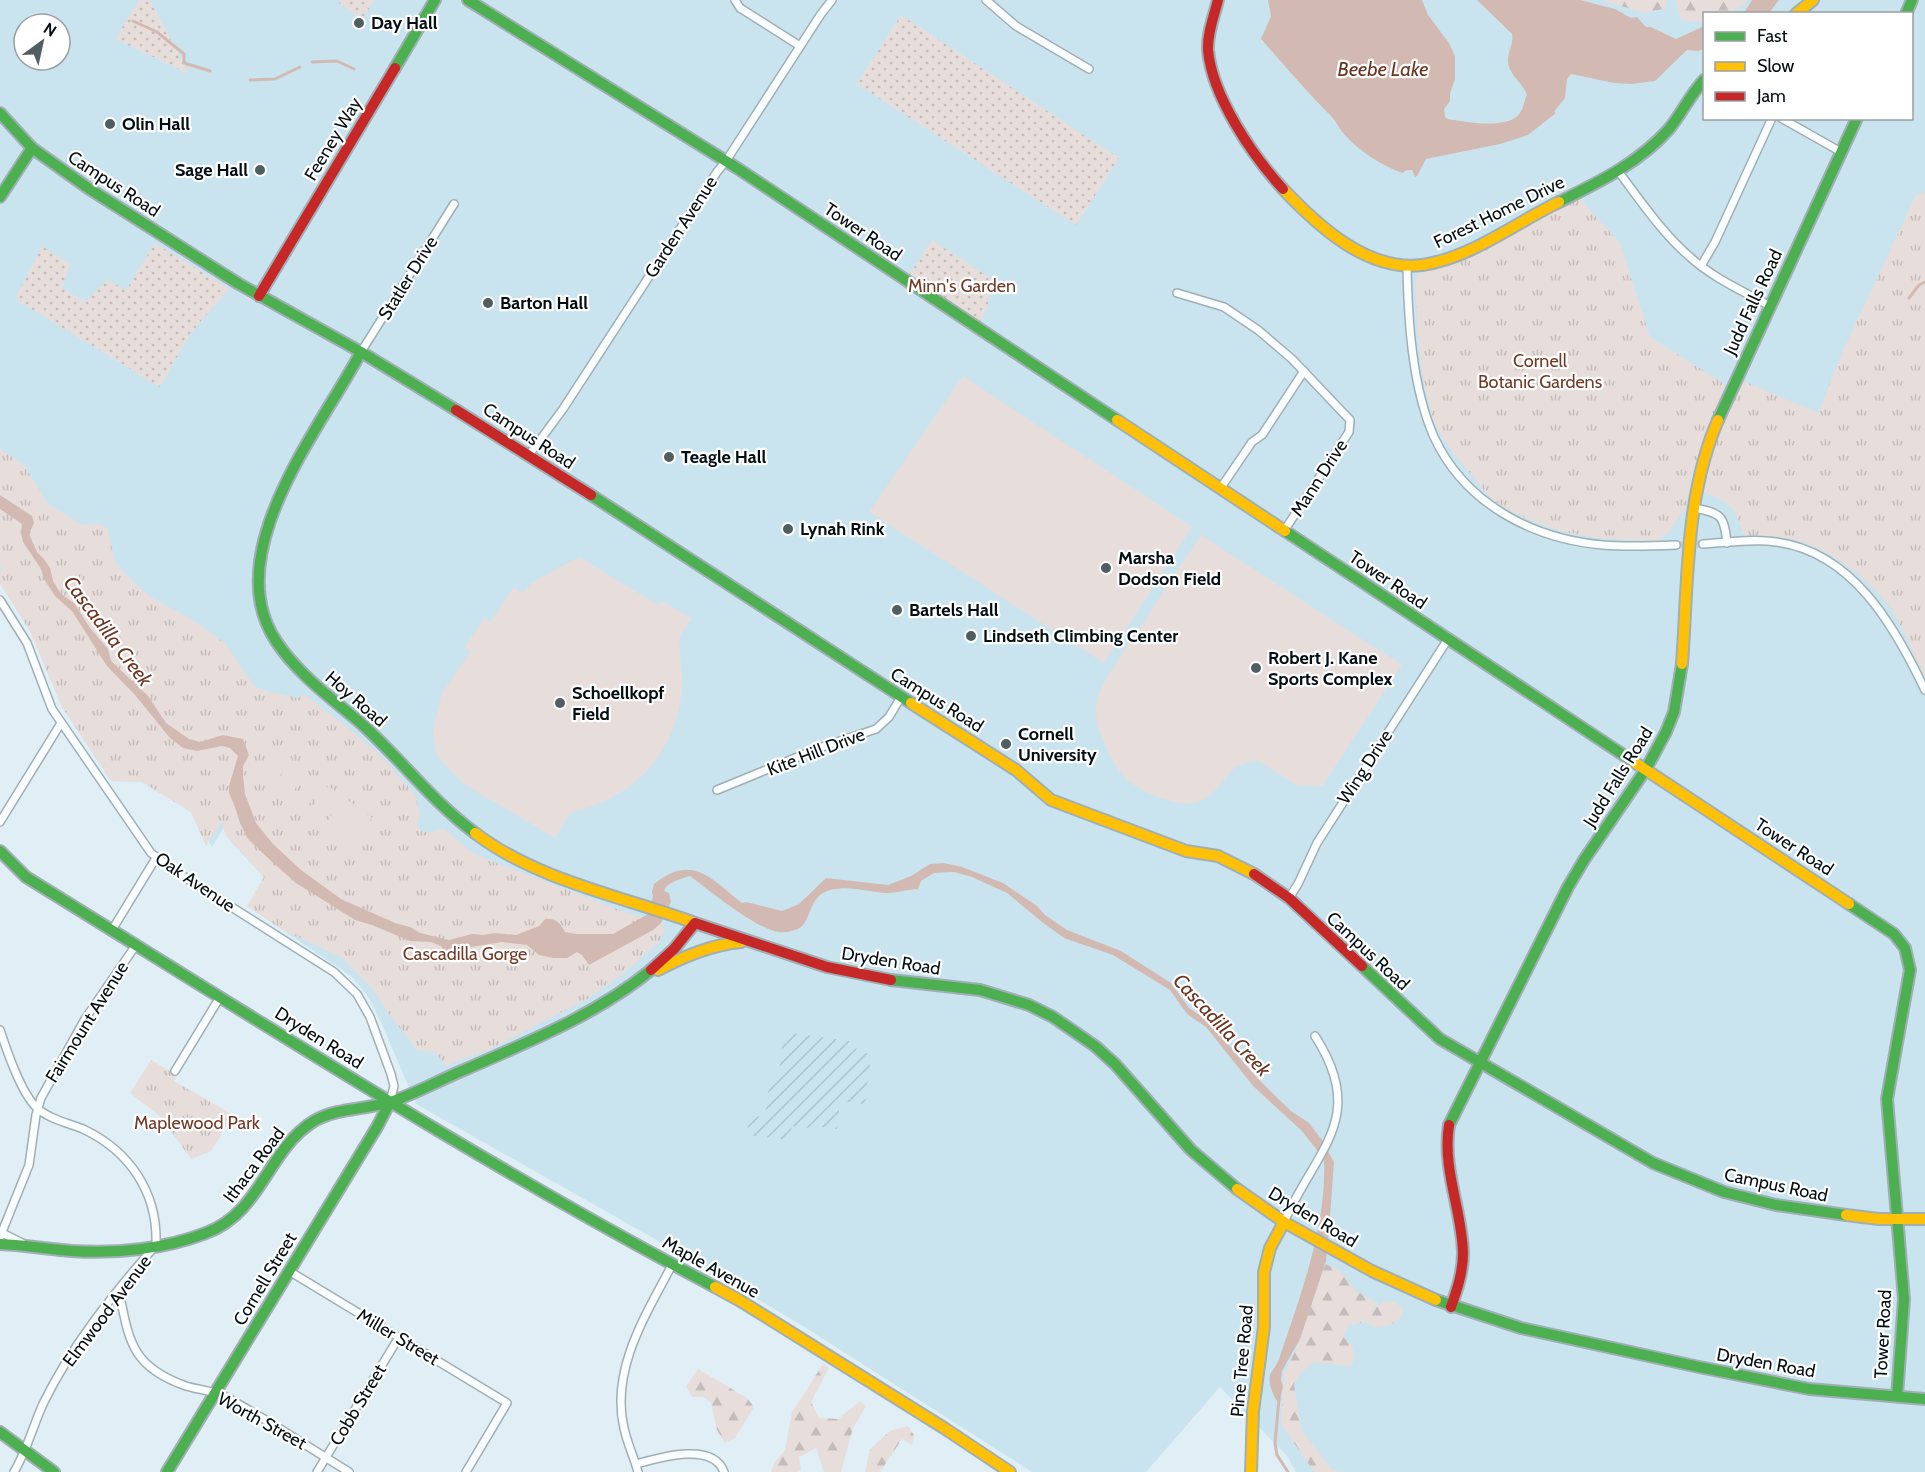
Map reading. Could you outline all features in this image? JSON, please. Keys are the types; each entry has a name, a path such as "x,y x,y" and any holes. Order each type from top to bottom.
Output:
{"street":[{"name":"Feeney Way","path":"259,296 435,0"},
{"name":"Tower Road","path":"468,0 726,162 1894,934 1902,942 1909,963 1910,981 1887,1099 1904,1299 1897,1396"},
{"path":"735,0 740,8 800,46"},
{"name":"Garden Avenue","path":"529,455 563,409 832,0"},
{"path":"986,0 1016,26 1089,69"},
{"name":"Forest Home Drive","path":"1218,0 1209,38 1208,50 1212,68 1216,82 1239,127 1261,161 1275,180 1329,231 1358,251 1376,259 1407,266 1437,261 1460,253 1618,171 1648,149 1670,128 1703,81"},
{"path":"1798,12 1813,0"},
{"name":"Campus Road","path":"0,113 32,148 97,194 197,259 361,352 529,455 840,658 1017,770 1046,797 1186,851 1223,858 1259,877 1288,898 1440,1039 1644,1158 1707,1186 1776,1205 1879,1219 1925,1220"},
{"path":"1701,266 1715,242 1771,120"},
{"path":"1784,120 1841,153"},
{"name":"Judd Falls Road","path":"1451,1307 1459,1283 1463,1255 1462,1238 1447,1160 1447,1135 1456,1108 1578,869 1646,769 1666,732 1679,692 1697,486 1714,429 1856,120"},
{"path":"0,196 32,148"},
{"path":"1618,171 1677,246 1701,266 1770,306"},
{"name":"Statler Drive","path":"361,352 454,204"},
{"path":"1407,266 1412,339 1421,396 1434,437 1467,485 1506,517 1543,533 1573,541 1603,545 1676,545"},
{"name":"Mann Drive","path":"1177,293 1224,307 1275,343 1350,420 1349,432 1284,531"},
{"name":"Hoy Road","path":"361,352 306,448 278,503 268,529 258,579 261,608 265,621 281,649 300,670 369,730 442,807 469,830 531,865 695,923"},
{"path":"1220,489 1252,442 1262,435 1304,371"},
{"path":"1694,508 1719,515 1725,525 1727,543"},
{"path":"1703,544 1762,541 1786,543 1810,550 1840,569 1871,599 1884,616 1925,690"},
{"name":"Oak Avenue","path":"0,600 27,643 44,691 61,723 145,846 156,858 334,972 348,984 370,1017 391,1074 394,1086 390,1102"},
{"name":"Wing Drive","path":"1288,898 1302,877 1317,843 1448,639"},
{"name":"Kite Hill Drive","path":"717,790 822,747 876,729 902,697"},
{"path":"0,822 61,723"},
{"name":"Dryden Road","path":"0,851 15,868 26,876 390,1102 587,1014 638,981 696,951 716,944 748,942"},
{"path":"112,930 156,858"},
{"name":"Dryden Road","path":"638,981 675,948 695,923 748,942 854,974 900,982 980,990 1029,1005 1053,1017 1095,1046 1115,1064 1170,1129 1215,1172 1284,1222 1395,1283 1451,1307 1521,1328 1699,1367 1809,1389 1925,1399"},
{"name":"Fairmount Avenue","path":"1,1234 29,1166 37,1108 60,1061 80,1028 136,945"},
{"path":"175,1071 220,997"},
{"path":"0,1030 10,1060 29,1098 37,1108"},
{"path":"1284,1222 1329,1138 1338,1115 1339,1093 1336,1079 1323,1048 1315,1036"},
{"name":"Ithaca Road","path":"0,1245 24,1244 74,1251 122,1250 208,1233 236,1216 254,1198 291,1141 313,1122 338,1111 390,1102"},
{"name":"Maple Avenue","path":"390,1102 609,1231 739,1300 1010,1472"},
{"name":"Cornell Street","path":"167,1472 390,1102"},
{"name":"Elmwood Avenue","path":"14,1472 26,1450 44,1404 62,1372 98,1317 156,1245 154,1213 149,1197 138,1173 130,1163 117,1150 95,1135 49,1116 37,1108"},
{"name":"Pine Tree Road","path":"1251,1472 1253,1411 1264,1327 1264,1272 1270,1248 1284,1222"},
{"path":"1,1234 24,1244"},
{"path":"673,1263 631,1346 623,1384 621,1406 623,1428 637,1468 670,1455 698,1454 722,1466 724,1472"},
{"name":"Miller Street","path":"290,1271 507,1403 466,1472"},
{"name":"Worth Street","path":"119,1291 126,1331 135,1348 149,1366 177,1383 224,1396 349,1472"},
{"name":"Cobb Street","path":"317,1472 399,1337"},
{"path":"0,1432 54,1472"}],"shaded area":[{"name":"Cornell University","path":"0,0 1925,0 1925,1472 1296,1472 1287,1456 1220,1387 1146,1472 1032,1472 798,1323 416,1104 381,1022 367,995 351,976 247,906 264,877 231,842 225,825 212,847 191,812 142,782 111,781 62,707 30,631 0,584"},
{"path":"784,1032 857,1042 856,1052 871,1054 865,1104 840,1101 837,1129 792,1126 790,1140 747,1135 749,1115 765,1117 770,1079 778,1080"}],"green space":[{"path":"139,0 150,0 189,74 115,39"},
{"path":"341,0 374,0 363,19 339,4"},
{"path":"1601,0 1666,0 1667,8 1644,13"},
{"path":"1676,0 1749,0 1732,12 1703,12 1703,22 1681,20"},
{"path":"901,15 1119,158 1076,225 857,84"},
{"path":"1925,192 1925,677 1895,615 1880,594 1858,574 1822,550 1803,542 1778,537 1744,536 1738,518 1730,507 1720,499 1702,492 1716,444 1741,380 1818,413 1843,351 1916,195"},
{"name":"Cornell Botanic Gardens","path":"1579,198 1620,243 1650,337 1725,384 1692,476 1686,507 1669,532 1659,540 1612,539 1568,532 1538,523 1504,507 1480,486 1440,434 1428,399 1418,333 1415,284 1418,275 1427,268 1488,245"},
{"name":"Minn's Garden","path":"932,240 992,279 987,309 979,324 908,276"},
{"path":"155,243 229,289 190,334 160,387 15,299 42,246 70,264 62,288 85,302 107,280 126,290"},
{"path":"963,376 1192,527 1104,663 869,512"},
{"name":"Cascadilla Gorge","path":"0,449 24,465 48,504 82,525 99,524 107,528 115,561 129,578 149,596 189,618 225,643 254,686 298,698 304,694 381,756 415,794 420,815 417,825 421,831 429,833 443,828 470,851 484,858 662,924 664,931 660,941 624,973 587,999 492,1048 445,1066 435,1052 418,1051 373,990 343,958 281,929 247,906 264,877 225,835 222,821 206,846 191,812 142,782 111,781 62,707 30,631 0,584 2,569 0,566"},
{"name":"Robert J. Kane Sports Complex","path":"1201,535 1402,665 1322,786 1298,786 1257,760 1236,767 1212,793 1201,801 1179,803 1159,798 1133,785 1121,773 1110,755 1096,714 1100,692 1110,672"},
{"name":"Schoellkopf Field","path":"579,557 658,605 661,601 692,618 680,638 682,689 678,713 661,753 632,785 613,797 570,813 555,838 464,784 436,755 433,731 442,693 471,651 465,647 484,618 490,622 514,587 522,593 533,582"},
{"path":"280,750 292,759 273,785 261,776"},
{"path":"296,762 308,771 289,797 277,788"},
{"path":"312,774 324,783 305,809 293,800"},
{"path":"328,786 340,795 321,821 308,812"},
{"path":"344,798 356,806 337,833 325,824"},
{"path":"360,809 372,818 353,844 341,836"},
{"name":"Maplewood Park","path":"151,1060 177,1075 174,1081 233,1115 211,1151 191,1159 160,1116 130,1093"},
{"path":"1325,1264 1339,1270 1355,1290 1379,1305 1385,1301 1395,1302 1403,1309 1401,1317 1392,1324 1378,1328 1364,1322 1349,1325 1343,1337 1352,1345 1355,1357 1351,1366 1314,1362 1300,1374 1294,1384 1302,1431 1332,1470 1343,1472 1314,1472 1281,1424 1284,1374 1299,1343"},
{"path":"823,1364 829,1368 811,1402 819,1418 838,1419 860,1401 866,1406 853,1428 841,1472 824,1472 816,1448 799,1457 801,1469 798,1472 771,1472 775,1462 785,1450 792,1412"},
{"path":"698,1369 747,1398 754,1407 735,1438 725,1443 717,1430 711,1403 704,1397 692,1397 686,1386"},
{"path":"908,1426 914,1435 912,1445 902,1439 880,1472 865,1472 870,1449 890,1431"}],"water":[{"name":"Beebe Lake","path":"1268,0 1422,0 1428,15 1449,43 1455,56 1455,79 1450,101 1444,109 1445,117 1486,124 1506,122 1514,118 1520,113 1527,95 1509,67 1508,58 1512,34 1477,0 1580,0 1615,9 1631,18 1637,17 1646,27 1651,27 1676,39 1703,26 1703,49 1699,51 1687,50 1655,81 1631,84 1614,83 1571,74 1567,79 1565,98 1554,112 1556,113 1528,135 1500,144 1426,159 1415,177 1412,170 1402,173 1378,162 1344,134 1332,117 1261,39 1271,16"},
{"path":"1752,0 1779,0 1770,12 1745,12"},
{"path":"0,495 32,516 34,523 29,534 37,552 50,568 53,581 61,594 74,603 90,628 108,649 111,661 148,696 166,723 189,739 200,742 223,735 243,739 249,755 243,766 245,794 256,823 273,844 301,870 341,899 395,923 410,927 420,933 449,940 472,934 516,935 539,926 545,919 557,922 565,932 613,934 648,914 654,884 680,871 691,870 711,878 742,903 782,911 799,904 826,878 888,885 911,876 930,864 944,863 962,867 1003,883 1067,930 1121,951 1171,983 1189,1008 1201,1016 1220,1035 1258,1079 1291,1111 1309,1123 1334,1162 1326,1261 1300,1339 1282,1371 1283,1386 1280,1401 1277,1401 1272,1392 1270,1375 1279,1359 1317,1236 1324,1185 1324,1159 1302,1131 1254,1087 1206,1027 1187,1014 1170,990 1113,955 1064,938 1007,893 972,877 954,872 934,873 921,881 918,889 887,893 849,888 827,891 817,898 801,927 785,932 769,929 746,917 690,876 668,885 664,891 669,893 671,902 661,923 653,930 589,965 577,952 567,958 553,958 539,955 527,945 502,942 471,947 458,958 441,957 443,950 441,946 431,942 410,941 355,920 296,883 248,839 229,793 238,756 230,748 222,746 197,751 183,748 170,738 135,695 107,666 72,611 55,596 23,542 22,524 0,509"}],"waterway":[{"path":"133,21 157,32 184,54 184,63 210,71"},
{"path":"312,62 337,61 354,69"},
{"path":"250,80 275,79 300,67"},
{"path":"1909,298 1919,285 1925,282"},
{"name":"Cascadilla Creek","path":"1279,1399 1275,1443 1277,1455 1288,1472"}],"tunnel":[{"path":"1676,545 1703,544"}],"traffic: fast":[{"path":"395,68 435,0"},
{"path":"468,0 737,168 1117,420"},
{"path":"1907,12 1912,0"},
{"path":"1559,202 1618,171 1645,152 1669,129 1703,81"},
{"path":"0,113 32,148 88,188 239,284 361,352 456,410"},
{"path":"1718,420 1856,120"},
{"path":"0,197 32,148"},
{"path":"361,352 301,454 281,493 267,532 259,570 261,607 276,641 295,665 378,739 431,795 475,833"},
{"path":"591,495 911,703"},
{"path":"1285,531 1634,762"},
{"path":"1449,1125 1568,887 1646,769 1666,732 1674,712 1682,664"},
{"path":"0,851 26,877 367,1088 539,1190 715,1287"},
{"path":"1849,904 1894,934 1905,948 1910,970 1887,1099 1904,1299 1897,1396"},
{"path":"1362,966 1440,1039 1653,1163 1724,1192 1776,1205 1846,1215"},
{"path":"0,1244 106,1252 157,1247 206,1233 225,1223 240,1211 285,1148 298,1133 314,1121 333,1113 383,1104 402,1098 512,1049 608,1001 651,970"},
{"path":"891,980 980,990 1029,1005 1053,1017 1095,1046 1115,1064 1191,1150 1237,1189"},
{"path":"167,1472 390,1102"},
{"path":"1436,1300 1521,1328 1699,1367 1809,1389 1925,1399"},
{"path":"0,1432 54,1472"}],"traffic: slow":[{"path":"1798,12 1813,0"},
{"path":"1283,189 1327,231 1345,243 1363,254 1402,265 1422,265 1458,255 1559,202"},
{"path":"1117,420 1285,531"},
{"path":"1682,664 1687,571 1694,509 1707,449 1718,420"},
{"path":"911,703 1016,770 1051,800 1186,851 1218,856 1254,874"},
{"path":"1634,762 1849,904"},
{"path":"475,833 499,849 553,875 695,923"},
{"path":"658,970 698,952 741,942"},
{"path":"1237,1189 1284,1222 1372,1271 1436,1300"},
{"path":"1846,1215 1879,1219 1925,1219"},
{"path":"1251,1472 1253,1411 1264,1327 1264,1272 1270,1248 1284,1222"},
{"path":"715,1287 944,1428 1010,1472"}],"traffic: jam":[{"path":"1218,0 1208,44 1211,68 1217,86 1235,124 1283,189"},
{"path":"259,296 395,68"},
{"path":"456,410 591,495"},
{"path":"1254,874 1289,898 1362,966"},
{"path":"651,970 674,949 695,923 827,967 891,980"},
{"path":"1449,1125 1448,1158 1463,1253 1461,1274 1451,1307"}],"place":[{"name":"Day Hall","path":"359,23"},
{"name":"Olin Hall","path":"110,124"},
{"name":"Sage Hall","path":"260,170"},
{"name":"Barton Hall","path":"488,303"},
{"name":"Teagle Hall","path":"669,457"},
{"name":"Lynah Rink","path":"788,529"},
{"name":"Marsha Dodson Field","path":"1106,568"},
{"name":"Bartels Hall","path":"897,610"},
{"name":"Lindseth Climbing Center","path":"971,636"},
{"name":"Robert J. Kane Sports Complex","path":"1256,668"},
{"name":"Schoellkopf Field","path":"560,703"},
{"name":"Cornell University","path":"1006,744"}]}
